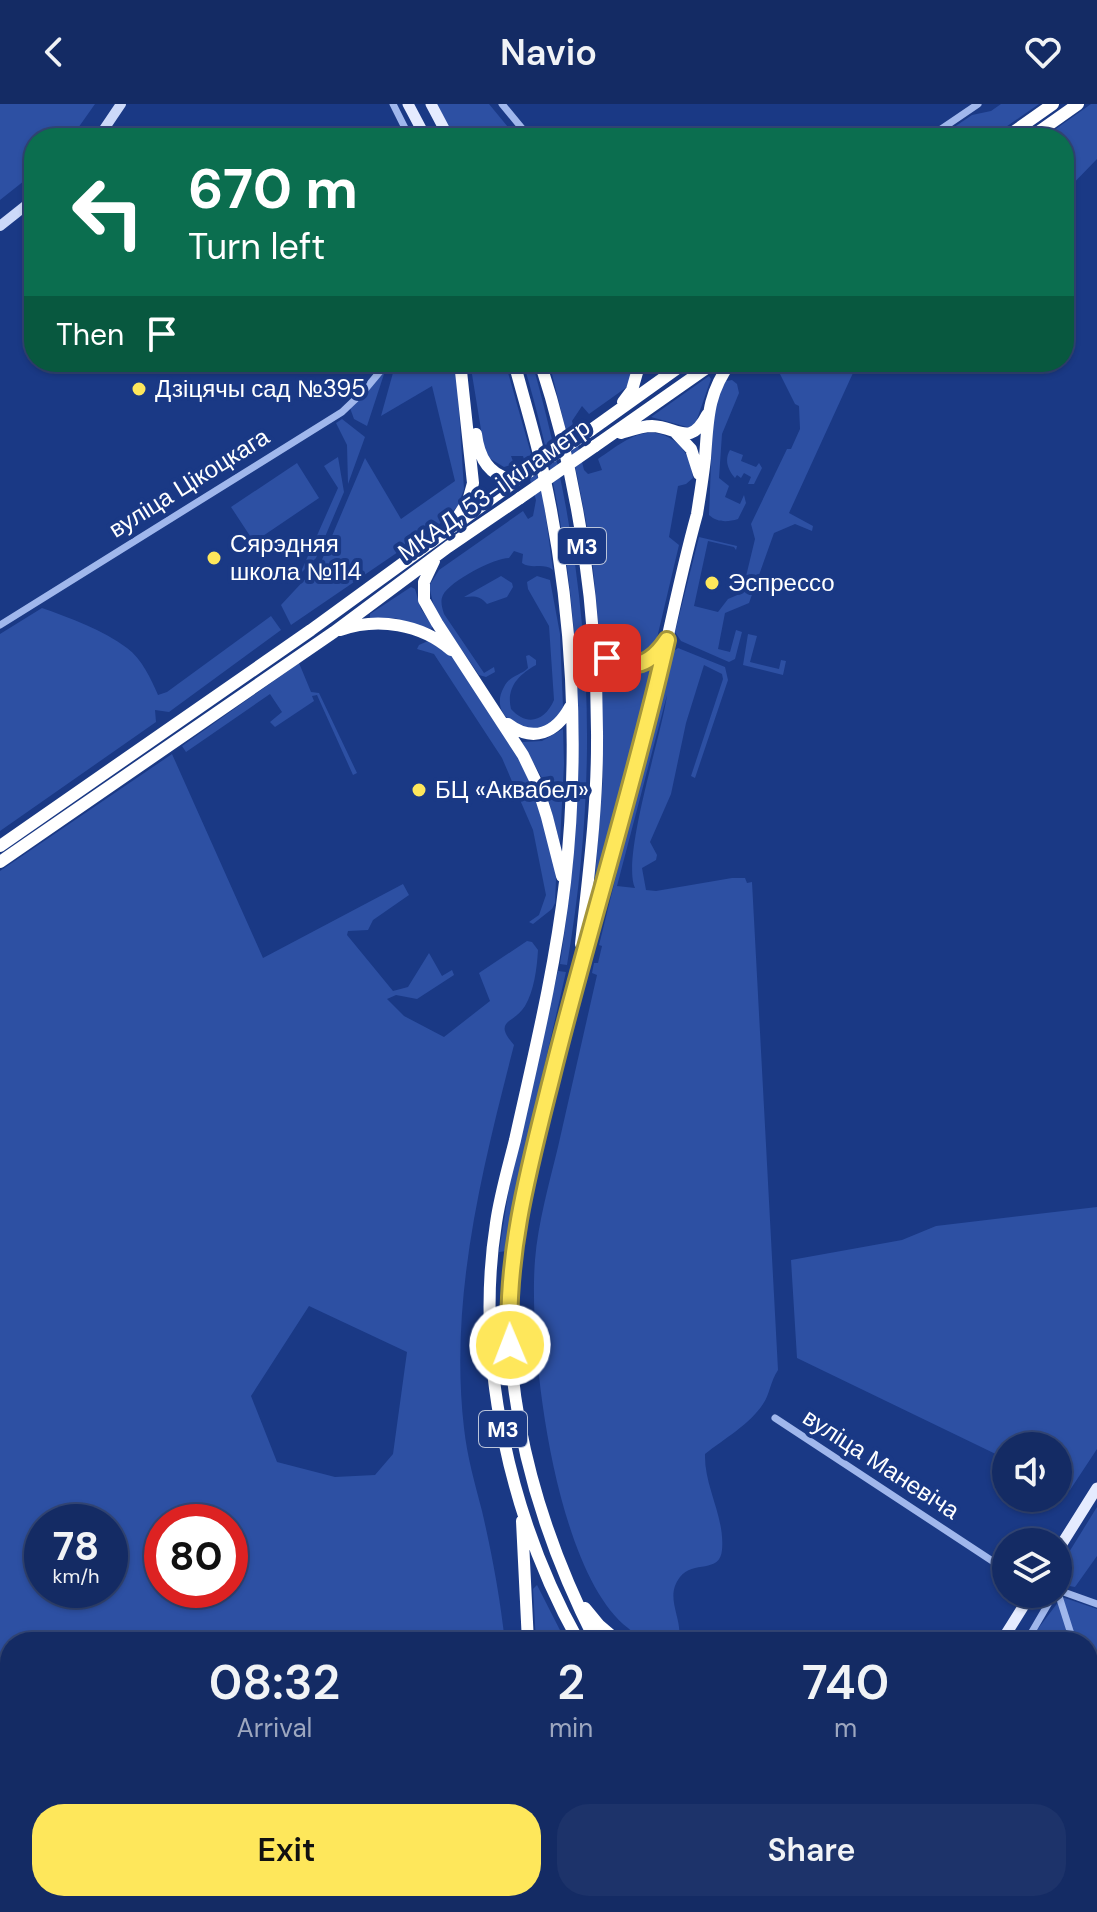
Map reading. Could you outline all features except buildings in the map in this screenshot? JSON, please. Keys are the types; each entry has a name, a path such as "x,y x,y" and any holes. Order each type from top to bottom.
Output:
{"highway":[{"path":"1019,128 1053,104"},
{"path":"1044,128 1078,104"},
{"path":"451,527 468,501 473,483 461,372"},
{"path":"468,372 482,459 493,471 517,480"},
{"name":"М3","path":"517,372 544,475 564,596 572,704 570,820 553,966 496,1222 490,1298 497,1391 507,1454 521,1505 551,1587 574,1632"},
{"name":"М3","path":"543,372 566,453 583,551 593,640 597,760 578,971 527,1179 514,1248 508,1316 512,1375 533,1487 573,1593 591,1632"},
{"path":"613,413 632,390 637,372"},
{"name":"МКАД, 53-і кіламетр","path":"217,704 451,527 672,372"},
{"name":"МКАД, 53-і кіламетр","path":"217,704 334,632 448,547 701,372"},
{"path":"578,971 646,733 702,486 708,414 715,389 725,372"},
{"path":"606,438 649,426 676,433 695,431 708,414"},
{"path":"676,433 691,449 702,486"},
{"path":"448,547 430,567 423,590 428,608 503,720 536,782 564,892"},
{"path":"334,632 373,623 415,629 431,636 462,659"},
{"path":"593,640 602,655 625,666 651,659 667,640"},
{"path":"0,846 217,704"},
{"path":"0,862 217,704"},
{"path":"503,720 520,733 545,733 563,718 572,704"},
{"path":"521,1505 527,1632"},
{"path":"573,1593 607,1632"}],"main road":[{"path":"105,128 121,104"},
{"path":"408,104 421,128"},
{"path":"431,104 444,128"},
{"path":"0,226 24,207"},
{"path":"1072,1528 1097,1488"},
{"path":"1007,1632 1022,1608"}],"street":[{"path":"393,104 405,128"},
{"path":"502,104 522,128"},
{"path":"943,128 978,104"},
{"name":"вуліца Цікоцкага","path":"0,625 342,412 380,372"},
{"name":"вуліца Маневіча","path":"775,1418 992,1561"},
{"path":"1072,1596 1097,1604"},
{"path":"1032,1632 1047,1608"},
{"path":"1062,1608 1070,1632"}],"shaded area":[{"path":"0,104 95,104 78,128 24,128 24,181 0,200"},
{"path":"437,104 489,104 509,128 449,128"},
{"path":"1001,104 1039,104 1004,128 953,128 972,115 991,111"},
{"path":"1091,104 1097,104 1097,159 1074,183 1074,128 1057,128"},
{"path":"385,372 367,426 354,419 350,408"},
{"path":"393,372 457,372 464,489 458,506 442,522 291,625 281,605 321,562 365,458 401,519 455,481 432,386 381,416"},
{"path":"472,372 508,372 543,496 553,570 526,565 522,563 523,554 514,551 509,558 493,562 463,577 443,595 444,614 484,673 494,667 495,672 486,677 479,675 435,611 429,586 439,570 523,511 528,519 533,516 536,500 523,456 511,456 514,464 504,467 489,458 484,448"},
{"path":"526,372 535,372 552,438 578,587 585,661 585,811 567,965 560,964 576,811 576,661 570,586 543,437"},
{"path":"551,372 632,372 627,387 589,414 582,406 572,421 584,470 588,474 602,470 598,459 615,447 634,437 653,433 678,444 691,467 693,478 678,486 669,537 679,545 657,638 644,655 625,658 610,655 600,641 591,547"},
{"path":"779,372 853,372 789,513 813,526 812,531 795,524 774,533 749,603 725,613 718,649 730,652 736,630 742,632 735,659 729,662 681,641 675,632 699,537 737,546 736,550 708,541 694,606 718,612 728,599 742,593 755,539 751,524 800,429 799,406 795,404"},
{"path":"709,376 711,379 695,425 691,428 651,417"},
{"path":"732,380 737,384 739,393 722,434 719,478 729,486 725,497 740,504 744,495 746,503 738,519 723,521 709,515 713,414 726,381"},
{"path":"342,419 365,437 348,484 347,445 336,423"},
{"path":"730,450 743,455 741,461 756,467 759,463 762,468 754,484 748,484 751,477 744,473 741,478 737,475 735,478 727,461"},
{"path":"338,457 344,492 316,558 300,574 338,488 324,466"},
{"path":"297,463 319,498 254,542 231,507"},
{"path":"501,576 512,583 507,597 487,604 477,597 464,597"},
{"path":"537,576 550,580 560,634 563,707 555,719 544,726 532,728 509,720 502,711 500,700 506,683 528,668 526,656 529,655 536,660 536,665 524,673 512,688 511,709 523,718 535,719 546,713 554,700 549,626 527,582"},
{"path":"411,587 415,589 421,609 433,626 431,629 395,618 370,618 370,614"},
{"path":"42,608 97,630 127,648 142,663 158,695 167,692 271,616 281,630 169,712 155,710 156,722 0,831 0,634"},
{"path":"748,634 757,636 750,662 779,669 781,660 786,661 783,675 743,665"},
{"path":"428,641 454,657 512,743 535,787 556,879 552,909 533,924 529,922 539,915 546,895 533,830 502,758 434,654 417,649"},
{"path":"678,648 725,667 728,680 695,778 691,776 723,679 722,674 704,665 686,723 671,794 650,842 657,855 656,860 642,868 646,890 732,878 745,878 747,883 752,882 778,1370 758,1411 705,1454 722,1550 716,1562 685,1572 675,1585 679,1632 633,1632 603,1600 582,1559 565,1510 542,1401 536,1347 535,1260 544,1204 597,975 592,973 594,963 598,963 602,946 599,945 671,653","holes":["667,695 633,851 635,888 617,886"]},
{"path":"658,658 593,902 603,778 601,662 615,670 631,672 646,668"},
{"path":"299,663 311,692 319,693 357,773 353,775 317,695 312,696 314,701 275,727 270,722 282,712 270,694 186,752 182,746"},
{"path":"563,729 560,843 543,780 522,742 542,741"},
{"path":"172,754 263,958 403,884 409,895 373,920 368,930 348,931 347,935 393,991 408,987 429,953 442,976 452,970 454,975 417,999 396,995 387,999 404,1016 444,1037 490,1001 479,973 527,941 538,950 528,1000 505,1026 514,1045 471,1235 461,1331 465,1438 492,1559 504,1632 0,1632 0,871","holes":["309,1306 407,1352 393,1454 375,1475 335,1477 277,1462 251,1396"]},
{"path":"558,971 566,972 519,1176 507,1251 499,1252 513,1163"},
{"path":"1097,1207 1097,1449 1072,1487 1072,1432 992,1432 992,1452 797,1358 791,1260 902,1240 936,1226"},
{"path":"1097,1507 1097,1556 1075,1587 1072,1586 1072,1547"},
{"path":"537,1585 561,1632 535,1632 533,1589"},
{"path":"1072,1600 1097,1609 1097,1632 1036,1632 1054,1608 1072,1608"}],"place":[{"name":"Дзіцячы сад №395","path":"139,389"},
{"name":"Сярэдняя школа №114","path":"214,558"},
{"name":"Эспрессо","path":"712,583"},
{"name":"БЦ «Аквабел»","path":"419,790"}],"route":[{"path":"510,1345 508,1316 514,1248 527,1179 578,971 646,733 667,640 651,659 642,664 625,666 607,658"}]}
